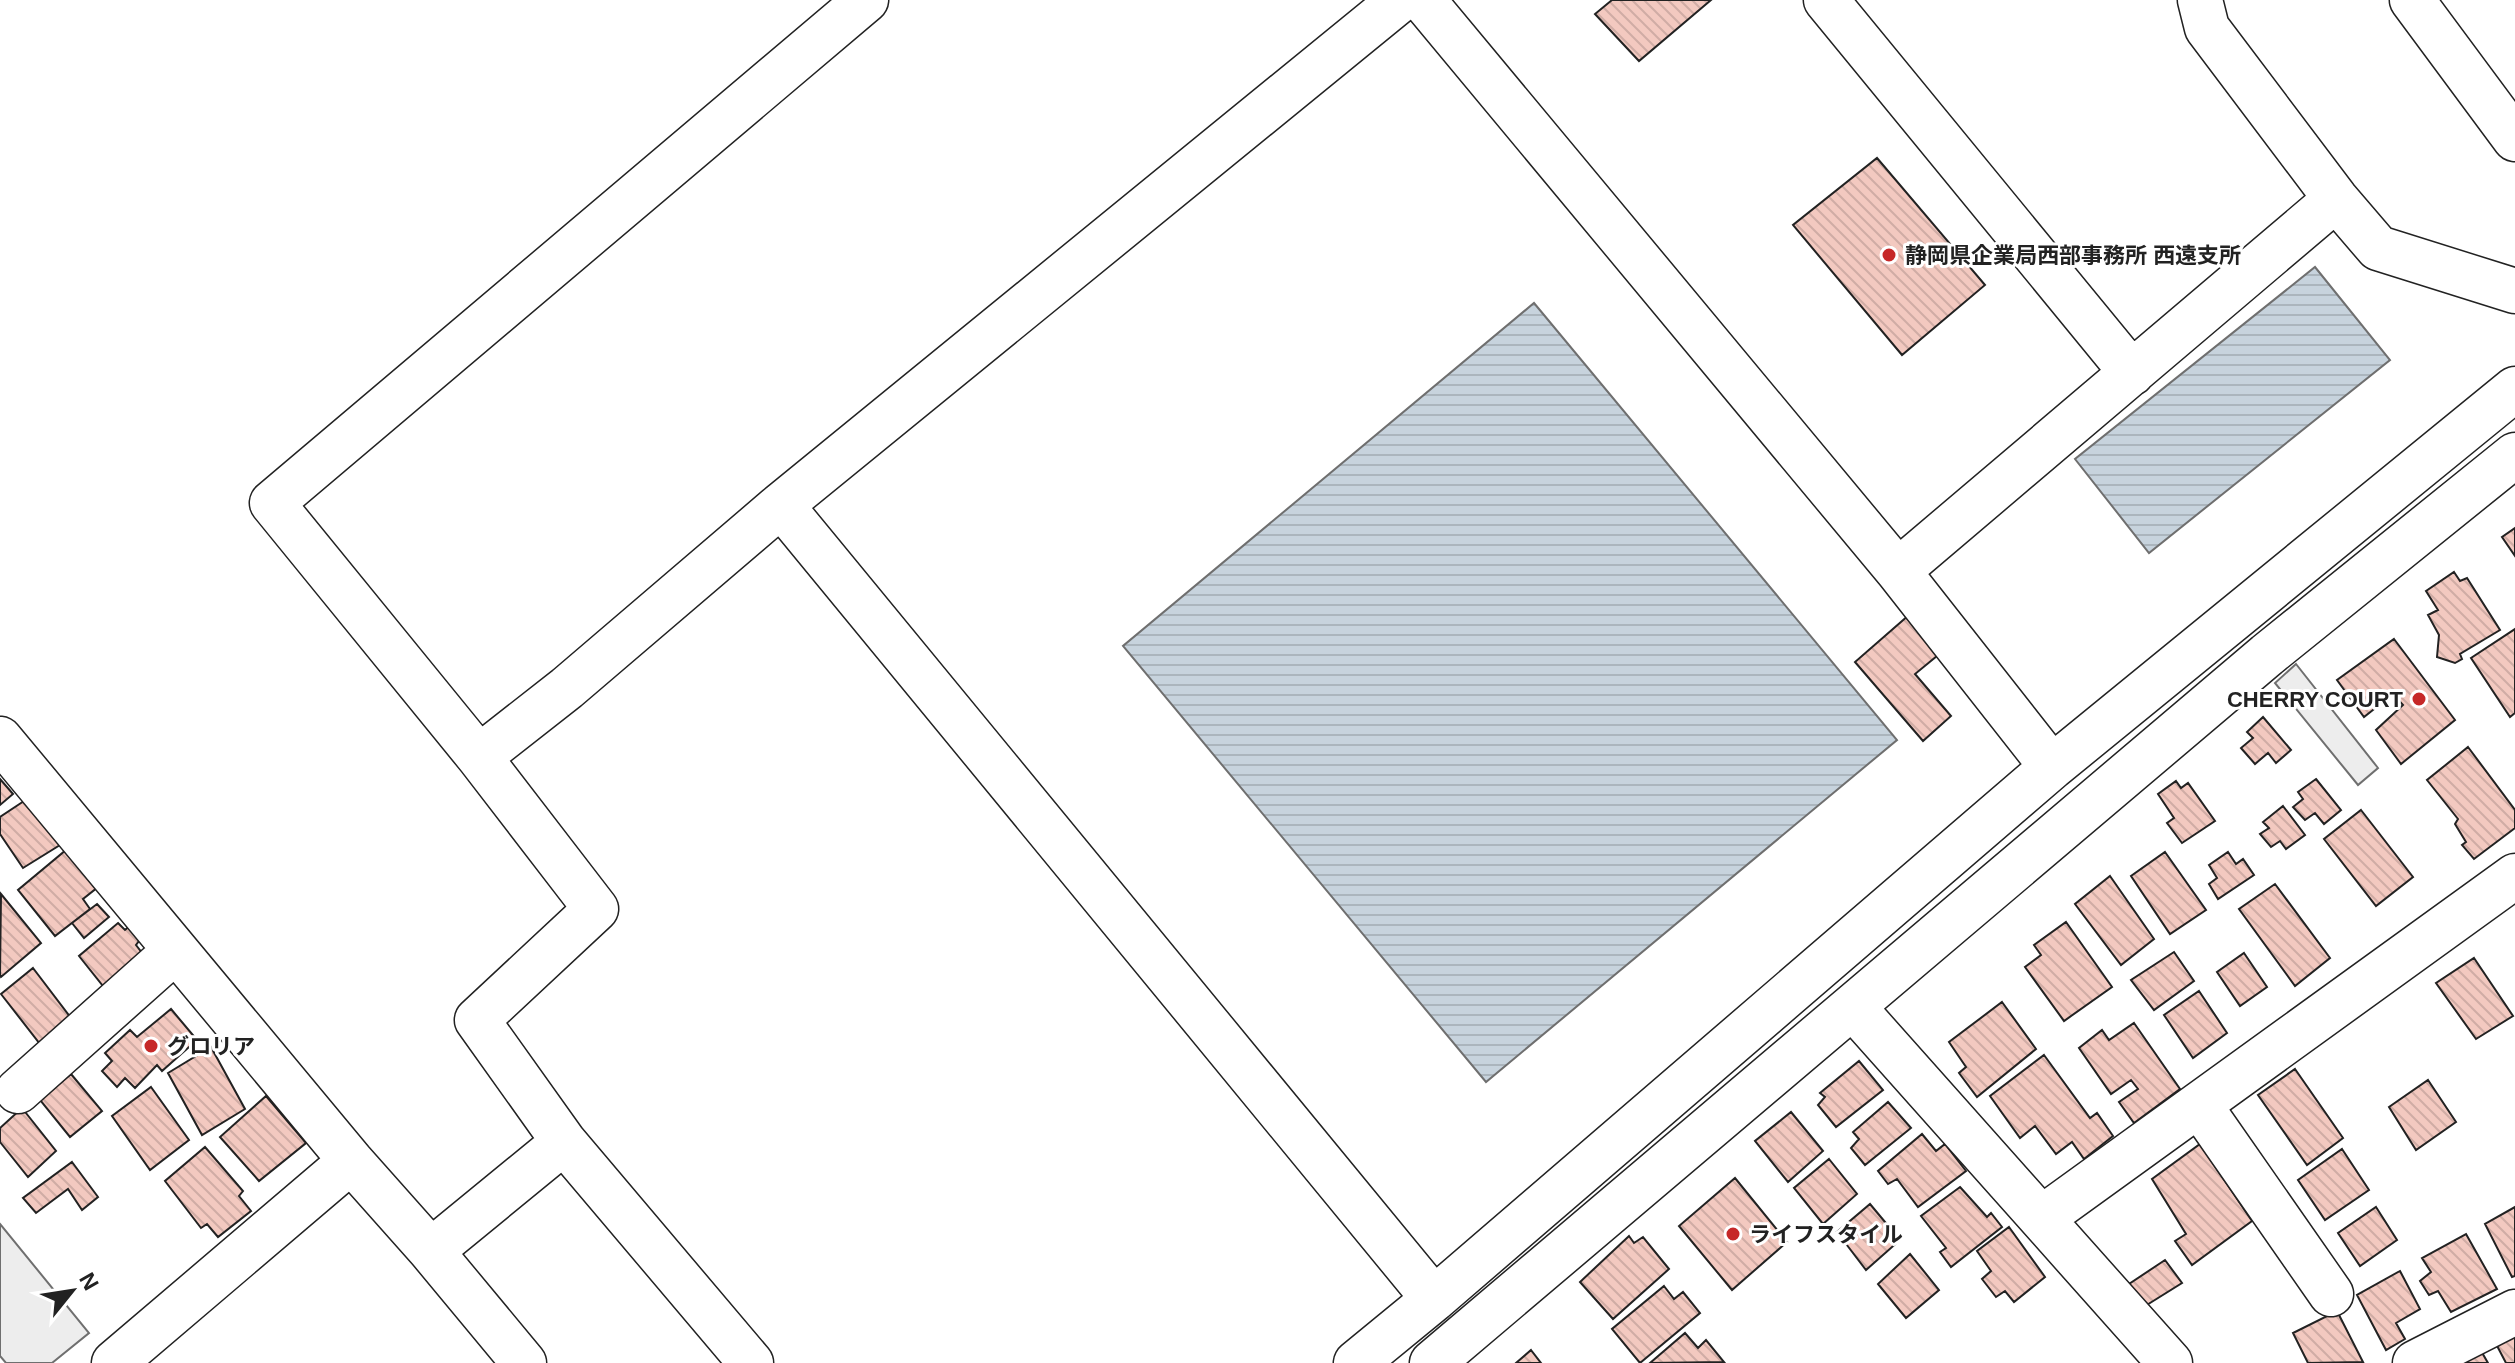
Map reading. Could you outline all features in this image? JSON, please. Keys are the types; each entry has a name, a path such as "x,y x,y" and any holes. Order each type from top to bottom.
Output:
{"street":[{"path":"751,1363 564,1142 477,1020 596,909 479,757 272,503 866,0"},
{"path":"479,757 567,688 781,505 1400,0"},
{"path":"1423,0 1898,571 2052,767"},
{"path":"1826,0 2132,373"},
{"path":"2200,0 2207,28 2336,199 2378,248 2515,291"},
{"path":"2412,0 2515,139"},
{"path":"1898,571 2336,199"},
{"path":"1356,1363 2052,767 2515,389"},
{"path":"1439,1361 2267,655 2515,455"},
{"path":"781,505 1434,1299"},
{"path":"0,739 351,1161 524,1363"},
{"path":"2042,1218 2515,876"},
{"path":"18,1091 175,951"},
{"path":"1853,1007 2170,1363"},
{"path":"2200,1106 2331,1294"},
{"path":"431,1251 564,1142"},
{"path":"114,1363 351,1161"},
{"path":"2415,1363 2515,1312"}],"shaded area":[{"path":"2315,267 2390,360 2149,553 2075,459"},
{"path":"1534,303 1897,740 1486,1082 1123,646"},
{"path":"2296,664 2378,768 2358,785 2275,683"},
{"path":"0,1224 89,1333 52,1363 6,1363 0,1356"}],"building":[{"path":"1612,0 1711,0 1639,61 1595,14"},
{"name":"静岡県企業局西部事務所 西遠支所","path":"1877,158 1985,285 1902,355 1793,225"},
{"path":"2515,528 2515,556 2502,537"},
{"path":"2454,572 2460,581 2467,578 2500,630 2460,654 2462,659 2455,663 2437,657 2439,635 2428,615 2438,610 2426,591"},
{"path":"1917,608 1949,646 1915,674 1951,716 1923,741 1855,662"},
{"path":"2515,629 2515,713 2510,717 2471,658"},
{"name":"CHERRY COURT","path":"2394,639 2455,720 2401,764 2376,730 2403,705 2393,694 2364,717 2337,680"},
{"path":"2263,717 2291,750 2276,763 2268,753 2255,764 2241,748 2253,738 2247,732"},
{"path":"2468,747 2515,810 2515,828 2474,859 2462,845 2466,842 2455,824 2458,819 2427,780"},
{"path":"0,779 13,794 0,805"},
{"path":"2316,779 2341,810 2324,824 2315,813 2305,820 2293,807 2303,799 2298,792"},
{"path":"2176,781 2181,788 2188,783 2215,821 2182,843 2167,823 2174,818 2158,794"},
{"path":"27,799 60,845 23,868 0,834 0,817"},
{"path":"2283,806 2305,835 2286,849 2280,841 2271,847 2260,834 2269,828 2263,822"},
{"path":"2361,810 2413,877 2376,906 2324,839"},
{"path":"66,850 98,887 83,899 90,909 55,936 18,890"},
{"path":"2165,852 2206,910 2170,934 2131,876"},
{"path":"2228,852 2236,864 2243,859 2254,875 2218,899 2209,884 2217,878 2209,865"},
{"path":"2110,876 2154,939 2121,965 2075,904"},
{"path":"2275,884 2330,958 2295,986 2239,909"},
{"path":"1,894 41,943 1,977 0,975"},
{"path":"97,904 109,917 84,938 72,923"},
{"path":"2066,922 2112,987 2064,1021 2025,967 2041,955 2034,945"},
{"path":"118,923 125,930 132,924 142,937 136,945 146,958 107,991 79,956"},
{"path":"2174,952 2194,981 2154,1010 2131,980"},
{"path":"2244,953 2267,987 2240,1006 2217,972"},
{"path":"2474,958 2513,1016 2476,1039 2436,983"},
{"path":"33,968 71,1018 40,1044 1,994"},
{"path":"2199,991 2227,1033 2193,1058 2164,1015"},
{"path":"2002,1002 2036,1049 1977,1097 1959,1073 1966,1067 1949,1042"},
{"name":"グロリア","path":"171,1009 197,1040 162,1071 157,1065 135,1088 125,1078 117,1087 102,1071 112,1061 105,1053 130,1030 137,1037"},
{"path":"2134,1023 2180,1089 2134,1123 2119,1102 2138,1089 2131,1080 2111,1094 2079,1048 2102,1030 2109,1040"},
{"path":"211,1047 245,1109 202,1135 168,1073"},
{"path":"2044,1055 2090,1118 2097,1113 2113,1136 2084,1159 2072,1142 2056,1154 2035,1126 2020,1138 1990,1096"},
{"path":"1859,1061 1883,1090 1836,1127 1818,1105 1825,1097 1820,1093"},
{"path":"2295,1069 2343,1138 2307,1165 2258,1095"},
{"path":"71,1074 102,1111 70,1137 40,1100"},
{"path":"2428,1080 2456,1122 2416,1150 2389,1107"},
{"path":"151,1087 189,1140 150,1170 112,1116"},
{"path":"266,1096 306,1143 259,1181 220,1137"},
{"path":"1888,1102 1911,1128 1865,1165 1851,1148 1859,1139 1853,1132"},
{"path":"22,1108 56,1151 28,1177 0,1142 0,1128"},
{"path":"1791,1112 1823,1151 1788,1182 1755,1141"},
{"path":"1922,1134 1936,1151 1945,1144 1966,1171 1918,1207 1897,1179 1888,1184 1878,1171"},
{"path":"2200,1144 2252,1221 2192,1265 2175,1241 2186,1234 2152,1179"},
{"path":"205,1147 243,1191 239,1196 251,1211 218,1237 207,1224 201,1228 165,1181"},
{"path":"2342,1149 2369,1190 2325,1220 2298,1180"},
{"path":"1829,1159 1857,1194 1823,1224 1794,1188"},
{"path":"72,1162 98,1197 82,1210 68,1189 36,1213 23,1198"},
{"name":"ライフスタイル","path":"1735,1178 1787,1242 1732,1290 1679,1226"},
{"path":"1960,1187 1987,1217 1991,1213 2002,1227 1951,1267 1940,1252 1946,1248 1921,1216"},
{"path":"1870,1204 1900,1240 1866,1270 1837,1232"},
{"path":"2376,1207 2397,1240 2360,1266 2338,1233"},
{"path":"2515,1207 2515,1276 2512,1277 2485,1224"},
{"path":"2009,1227 2045,1277 2014,1302 2005,1291 1996,1297 1982,1279 1991,1271 1977,1251"},
{"path":"2466,1234 2497,1289 2451,1312 2438,1291 2429,1295 2420,1281 2431,1272 2422,1258"},
{"path":"1629,1236 1634,1243 1643,1237 1669,1269 1613,1319 1580,1282"},
{"path":"1910,1254 1939,1290 1906,1318 1878,1284"},
{"path":"2165,1260 2182,1283 2142,1308 2126,1286"},
{"path":"2400,1271 2420,1309 2396,1323 2405,1339 2386,1350 2357,1295"},
{"path":"1664,1286 1674,1299 1683,1292 1700,1313 1640,1363 1612,1329"},
{"path":"2337,1311 2363,1362 2308,1363 2293,1333"},
{"path":"1685,1333 1698,1348 1706,1340 1724,1362 1650,1363"},
{"path":"2515,1333 2515,1363 2506,1363 2495,1342"},
{"path":"2480,1349 2488,1363 2453,1363"},
{"path":"1531,1350 1541,1363 1516,1363"}],"place":[{"name":"静岡県企業局西部事務所 西遠支所","path":"1889,255"},
{"name":"CHERRY COURT","path":"2419,699"},
{"name":"グロリア","path":"151,1046"},
{"name":"ライフスタイル","path":"1733,1234"}]}
